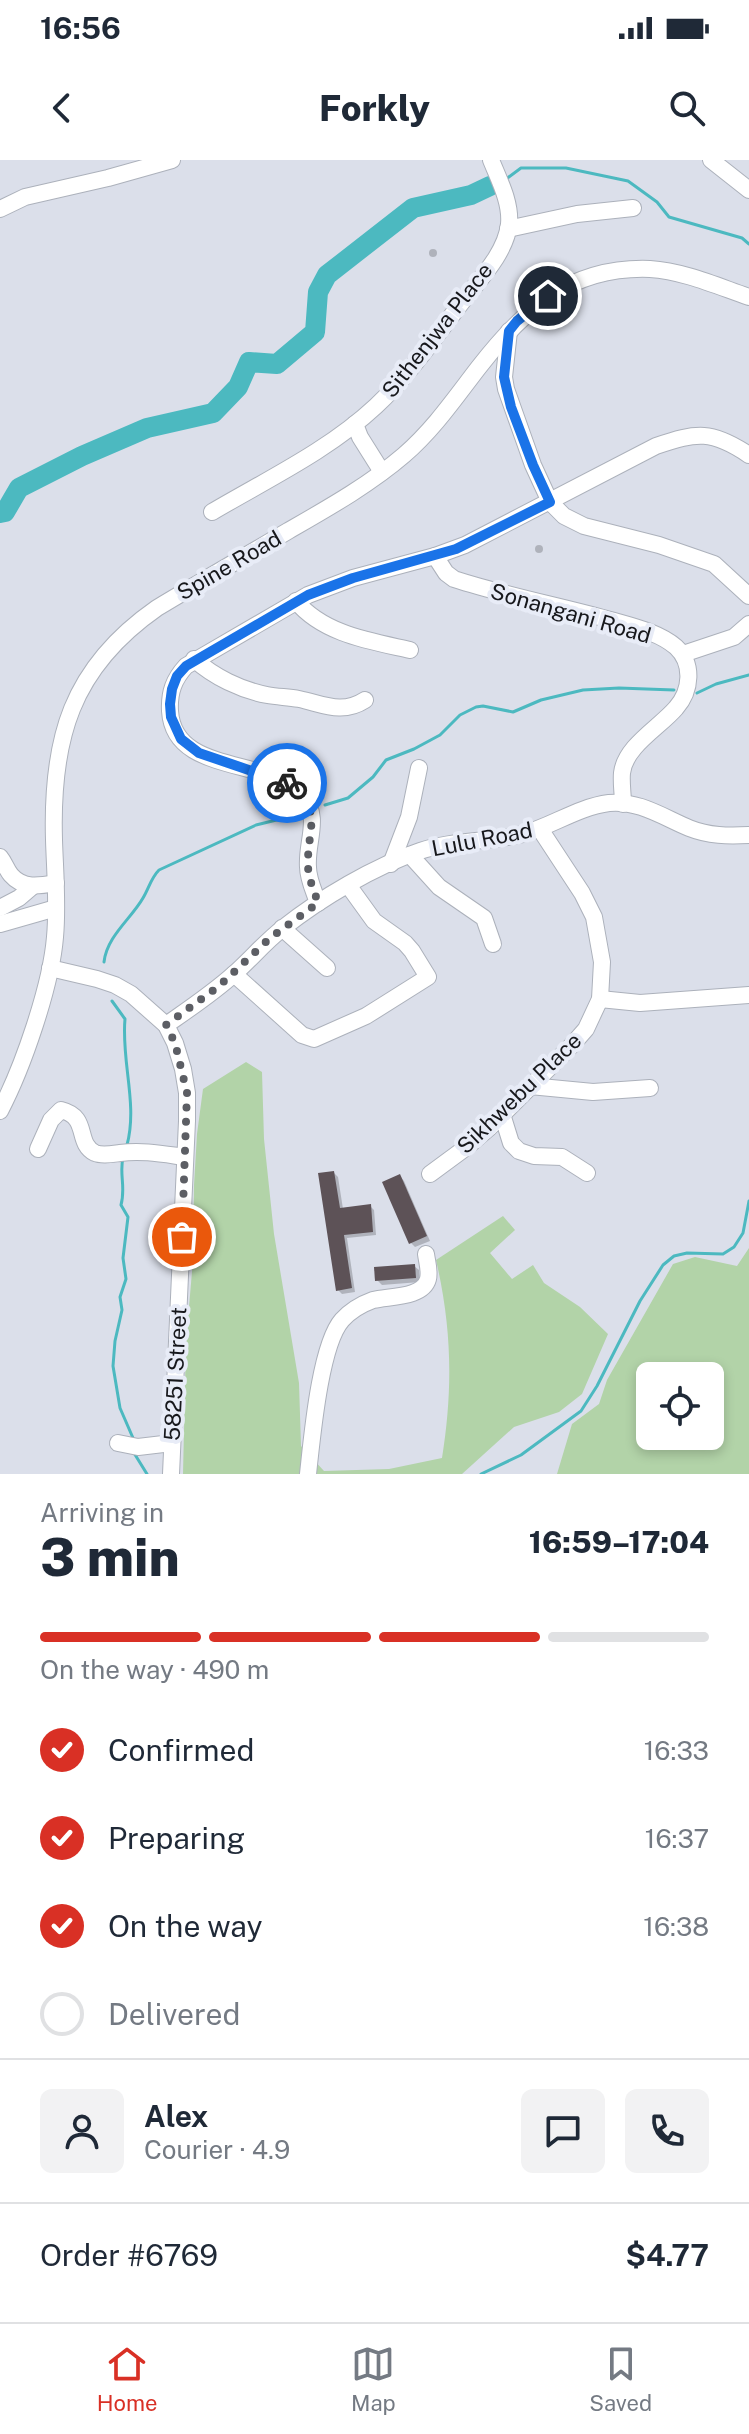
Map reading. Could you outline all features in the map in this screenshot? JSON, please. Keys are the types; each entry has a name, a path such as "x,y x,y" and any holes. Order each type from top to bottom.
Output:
{"street":[{"path":"0,209 25,197 172,160"},
{"path":"491,160 506,198 508,229 577,214 633,208"},
{"path":"711,160 749,190"},
{"name":"Sithenjwa Place","path":"212,512 324,446 384,399 482,276 497,254 508,229"},
{"name":"Spine Road","path":"0,1111 13,1084 50,968 55,942 53,820 59,745 72,706 88,676 109,648 157,608 306,521 382,472 431,430 517,321 548,296 570,284 620,271 650,269 749,297"},
{"path":"509,331 504,377 506,389 533,465 550,502 564,516 584,526 659,545 714,564 749,596"},
{"path":"355,424 382,472"},
{"path":"318,903 308,868 313,820 310,806 285,781 199,753 181,739 171,717 172,689 177,676 194,659 296,601 353,578 465,545 656,446 702,434 734,445 749,455"},
{"name":"Sonangani Road","path":"435,556 440,566 454,579 630,626 657,636 683,654"},
{"path":"296,601 320,622 337,630 410,650"},
{"path":"623,804 622,771 625,763 641,741 666,720 685,695 688,677 683,654 734,637 749,624"},
{"path":"194,659 226,680 267,695 296,698 336,709 365,700"},
{"path":"391,864 409,817 419,768"},
{"name":"Lulu Road","path":"166,1025 234,974 282,928 318,903 348,885 420,851 540,829 579,810 610,803 644,807 705,833 749,835"},
{"name":"Sikhwebu Place","path":"430,1174 468,1146 586,1029 600,999 602,962 594,917 540,829"},
{"path":"410,855 439,887 484,918 493,944"},
{"path":"0,857 12,877 20,883 33,886 56,883"},
{"path":"234,974 302,1035 314,1039 366,1016 428,977 412,951 374,921 348,885"},
{"path":"0,908 33,886"},
{"path":"0,924 56,908"},
{"path":"282,928 327,968"},
{"name":"58251 Street","path":"50,968 115,985 131,994 166,1025 175,1043 187,1093 171,1474"},
{"path":"600,999 640,1003 749,995"},
{"path":"530,1086 593,1092 650,1088"},
{"path":"38,1149 51,1120 61,1110 79,1120 85,1141 93,1152 102,1155 146,1152 185,1157"},
{"path":"502,1114 511,1143 519,1151 534,1156 562,1157 587,1173"},
{"path":"308,1474 312,1430 328,1345 340,1322 356,1308 377,1299 411,1293 424,1286 428,1278 426,1254"},
{"path":"118,1443 138,1447 172,1443"}],"green space":[{"path":"246,1062 262,1072 264,1139 274,1234 299,1383 301,1446 324,1471 389,1469 442,1458 448,1408 449,1359 445,1310 436,1260 503,1216 515,1230 490,1253 512,1279 533,1265 544,1283 580,1307 608,1334 582,1394 559,1412 514,1427 462,1474 183,1474 194,1185 203,1089"},
{"path":"749,1248 749,1474 557,1474 572,1424 599,1404 607,1380 673,1264 695,1257 737,1266"}],"building":[{"path":"334,1171 340,1208 371,1204 373,1232 344,1235 352,1288 336,1291 318,1173"},
{"path":"400,1174 427,1236 409,1244 382,1182"},
{"path":"415,1264 416,1278 375,1281 374,1267"}],"waterway":[{"path":"506,179 521,168 566,168 628,181 657,202 669,217 742,238 749,244"},
{"path":"0,513 5,512 19,488 82,456 147,428 213,413 238,387 249,362 277,364 315,332 318,292 327,275 413,208 471,195 490,186"},
{"path":"697,693 749,675"},
{"path":"325,805 348,798 373,777 386,760 440,735 460,715 476,707 513,712 541,700 583,690 674,690"},
{"path":"104,962 114,936 138,906 159,870 256,825 301,814"},
{"path":"112,1001 125,1019 131,1114 127,1145"},
{"path":"123,1158 121,1205 128,1217 123,1258 126,1279 120,1297 122,1310 113,1366 120,1408 133,1438"},
{"path":"481,1474 521,1455 581,1411 640,1301 663,1265 674,1256 687,1253 723,1254 734,1247 743,1233 749,1201"},
{"path":"134,1453 147,1474"}],"way so far":[{"path":"182,1237 187,1093 175,1043 166,1025 205,998 270,938 318,903 308,868 313,820 310,806 287,783"}],"route":[{"path":"287,783 274,776 199,753 181,739 171,717 170,704 177,676 194,659 308,595 353,578 456,549 550,502 511,407 504,377 509,331 548,296"}]}
